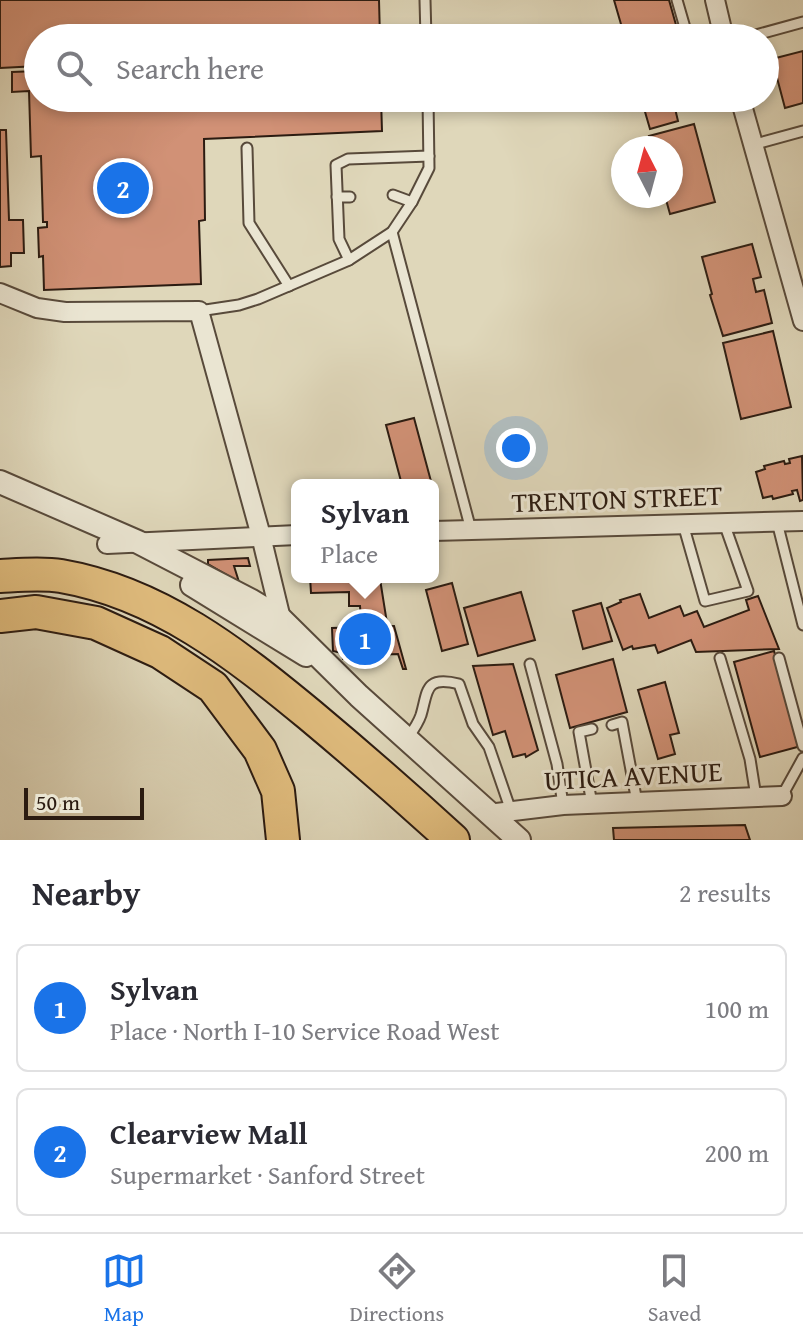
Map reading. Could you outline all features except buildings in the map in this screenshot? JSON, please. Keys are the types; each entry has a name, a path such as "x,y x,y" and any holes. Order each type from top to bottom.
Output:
{"highway":[{"path":"0,562 28,560 96,570 146,589 195,615 248,652 343,734 347,746"},
{"path":"0,576 61,576 149,603 183,621 247,663 453,840"},
{"path":"0,616 36,612 96,623 160,652 213,687 260,750 278,791 283,840"}],"street":[{"path":"715,0 721,24"},
{"path":"744,112 803,321"},
{"path":"0,293 37,308 65,312 199,311 288,645"},
{"path":"0,482 138,542 280,618 407,740 499,813 519,840"},
{"path":"0,499 183,580 337,675"},
{"name":"TRENTON STREET","path":"439,531 803,521"},
{"path":"107,544 291,535"},
{"name":"UTICA AVENUE","path":"499,813 563,805 782,796"}],"lane":[{"path":"425,0 426,24"},
{"path":"677,0 684,24"},
{"path":"779,29 803,22"},
{"path":"199,311 239,305 289,286 349,260 392,232 429,168 428,112"},
{"path":"752,145 803,131"},
{"path":"247,148 249,223 289,286"},
{"path":"349,260 339,239 336,165 342,160 429,156"},
{"path":"393,195 412,202"},
{"path":"337,197 350,197"},
{"path":"392,232 471,530"},
{"path":"777,522 803,625"},
{"path":"683,524 705,601 748,591 724,523"},
{"path":"720,658 750,759 756,797"},
{"path":"779,658 803,746"},
{"path":"530,664 557,764 563,805"},
{"path":"407,740 420,719 425,691 429,686 444,682 459,684 473,724 489,747 499,813"},
{"path":"612,725 622,722 637,802"},
{"path":"592,729 579,732 592,804"},
{"path":"782,796 803,758"}],"place":[{"name":"Clearview Mall","path":"123,188"},
{"name":"Sylvan","path":"365,639"}]}
